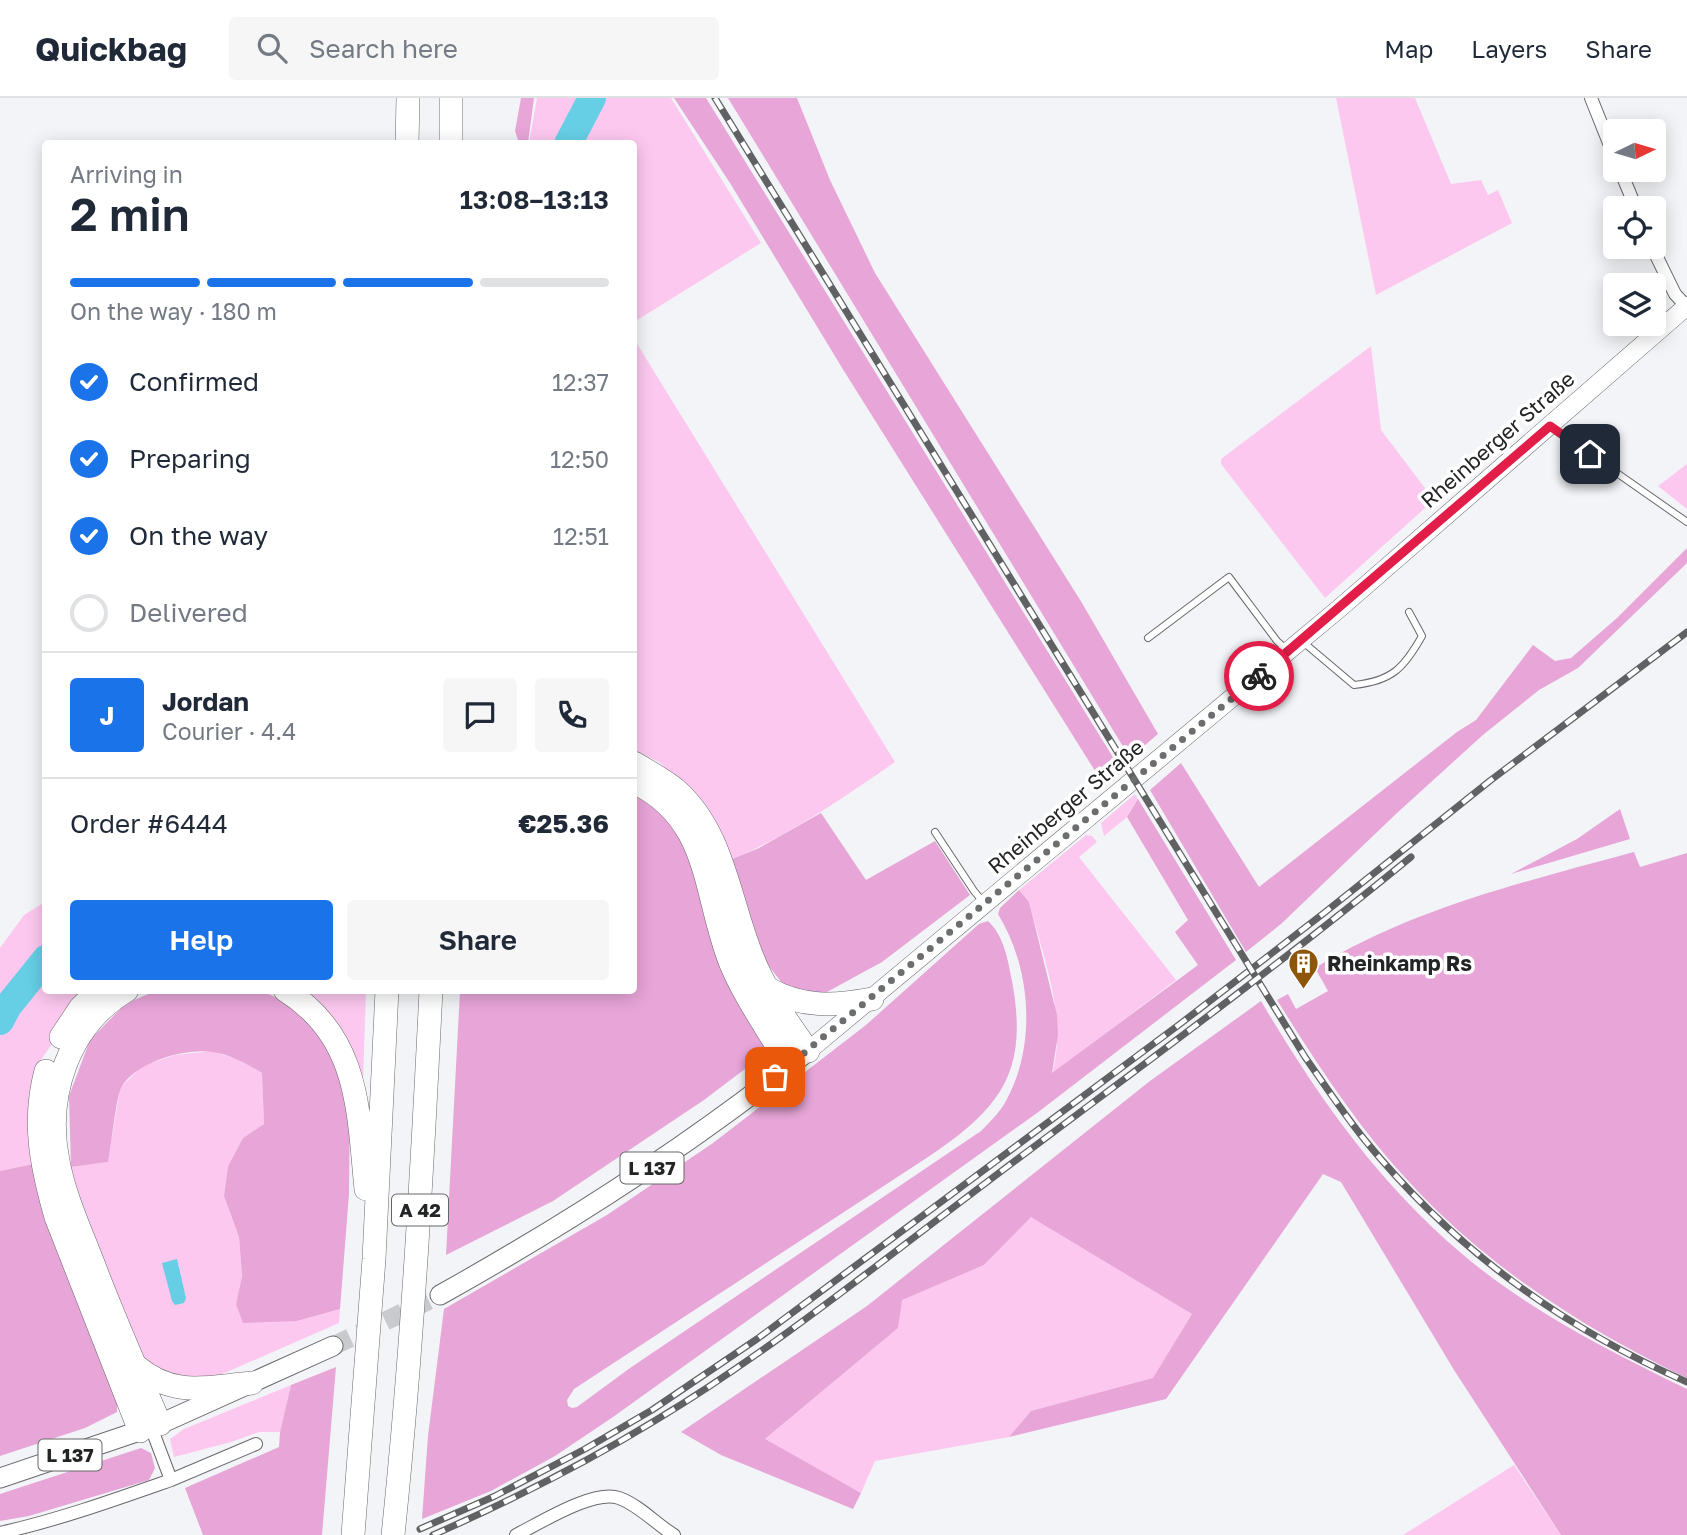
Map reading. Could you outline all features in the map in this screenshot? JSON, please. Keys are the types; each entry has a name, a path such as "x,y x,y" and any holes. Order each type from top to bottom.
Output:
{"highway":[{"path":"407,140 408,98"},
{"path":"451,98 451,140"},
{"path":"637,765 675,789 706,827 720,860 744,936 766,987 808,1051"},
{"path":"637,784 664,801 691,834 702,858 720,932 732,964 748,998 789,1066"},
{"path":"766,987 784,998 801,1003 823,1005 872,999"},
{"path":"95,994 81,1007 64,1032 50,1060 41,1088 38,1119 40,1155 56,1217 150,1427"},
{"path":"122,994 103,1008 83,1029 66,1060 57,1089 54,1125 58,1161 67,1195 135,1365 150,1427"},
{"path":"291,994 310,1008 330,1030 353,1079 374,1259"},
{"name":"A 42","path":"352,1535 374,1259 387,994"},
{"name":"A 42","path":"393,1535 404,1430 420,1214 431,994"},
{"path":"135,1365 158,1382 178,1388 252,1383"}],"main road":[{"name":"Rheinberger Straße","path":"440,1295 601,1201 717,1121 808,1051 1294,646 1687,306"},
{"name":"L 137","path":"0,1478 150,1427 333,1346"}],"street":[{"path":"1591,98 1603,128"},
{"path":"1658,259 1675,294 1687,306"},
{"path":"150,1427 171,1480"},
{"path":"0,1533 107,1503 171,1480 256,1444"},
{"path":"516,1535 589,1500 606,1496 626,1502 674,1535"}],"lane":[{"path":"1550,426 1687,522"},
{"path":"1149,638 1229,577 1277,642 1294,646 1354,685 1378,682 1408,661 1422,636 1409,612"},
{"path":"935,832 985,904"}],"shaded area":[{"path":"521,98 534,98 528,140 518,140 515,131"},
{"path":"537,98 671,98 761,243 637,320 637,140 530,140"},
{"path":"674,98 706,98 1119,767 1102,782 844,371 730,183"},
{"path":"728,98 797,98 830,180 875,273 1082,603 1158,734 1130,758"},
{"path":"1336,98 1415,98 1451,184 1481,180 1488,195 1498,190 1512,223 1376,295"},
{"path":"637,344 895,762 796,827 732,859 700,800 659,762 637,751"},
{"path":"1371,346 1381,430 1434,500 1325,598 1221,464 1221,459"},
{"path":"1687,464 1687,509 1658,486"},
{"path":"1687,548 1687,563 1578,668 1539,690 1484,734 1281,924 1246,952 1150,790 1181,763 1259,887 1476,720 1533,645 1555,661 1571,658 1617,618"},
{"path":"637,793 678,830 767,1045 766,1053 704,1100 553,1201 446,1255 460,994 637,994"},
{"path":"1135,794 1138,799 1127,817 1104,836 1101,823"},
{"path":"1138,799 1236,960 1037,1113 613,1417 555,1456 491,1491 422,1519 428,1436 444,1309 607,1215 713,1143 866,1025 979,924 988,921 998,934 1009,965 1016,1013 1016,1040 1012,1064 1004,1085 991,1104 974,1122 928,1157 574,1389 567,1400 568,1406 577,1407 989,1123 1008,1097 1023,1052 1026,1004 1023,980 1009,934 998,914 1000,908 1019,890 1029,902 1057,1015 1058,1035 1052,1073 1198,965 1175,932 1188,920 1127,817"},
{"path":"1620,809 1630,839 1511,874 1577,839"},
{"path":"821,813 866,880 935,841 970,895 882,962 827,992 808,994 782,983 764,960 732,859 759,848"},
{"path":"1086,835 1092,836 1097,842 1079,857 1176,980 1052,1074 1057,1031 1052,988 1029,902 1019,890"},
{"path":"1634,852 1640,867 1687,853 1687,1378 1575,1317 1472,1243 1392,1163 1323,1072 1277,1000 1288,994 1296,1009 1328,991 1315,968 1391,929 1470,899"},
{"path":"42,904 42,994 87,994 36,1067 33,1164 0,1171 0,948 24,915"},
{"path":"148,994 269,994 302,1011 334,1057 350,1103 349,1194 340,1309 297,1321 243,1323 236,1304 242,1276 239,1237 224,1196 228,1166 243,1138 264,1124 262,1073 244,1063 225,1055 201,1051 162,1059 137,1071 119,1093 108,1162 71,1167 69,1096 90,1040 125,1004"},
{"path":"304,994 366,994 363,1080"},
{"path":"1261,1001 1304,1070 1350,1135 1375,1167 1431,1226 1487,1274 1541,1311 1598,1344 1687,1389 1687,1535 1561,1535 1454,1370 1341,1182 1323,1174 1166,1399 1009,1437 1031,1411 1153,1378 1192,1314 1031,1217 984,1265 902,1300 898,1328 765,1439 861,1493 853,1509 721,1455 681,1432 867,1306 1150,1081"},
{"path":"212,1051 243,1061 262,1073 264,1124 243,1138 228,1166 224,1196 239,1237 242,1276 236,1304 297,1321 340,1309 339,1323 211,1379 180,1380 148,1365 130,1339 74,1198 71,1167 108,1162 120,1088 142,1066 175,1055"},
{"path":"33,1164 117,1399 117,1412 85,1428 0,1456 0,1171"},
{"path":"1031,1216 1192,1314 1153,1379 1031,1411 1009,1437 875,1461 861,1493 764,1440 898,1328 901,1300 984,1265"},
{"path":"336,1367 322,1535 203,1535 185,1488 279,1447 291,1385"},
{"path":"291,1385 280,1432 259,1432 174,1457 170,1439 184,1429"},
{"path":"141,1448 151,1453 155,1468 149,1480 29,1516 0,1521 0,1494"},
{"path":"1514,1465 1561,1535 1403,1535"}],"water":[{"path":"177,1259 186,1298 184,1303 175,1305 162,1263"}],"waterway":[{"path":"570,140 592,98"},
{"path":"0,1021 8,1006 42,964"}],"tunnel":[{"path":"333,1346 440,1295"}],"railway":[{"path":"715,98 1305,1057 1356,1129 1433,1214 1511,1280 1596,1336 1687,1382"},
{"path":"420,1529 495,1496 585,1449 652,1410 757,1339 1180,1024 1491,780 1687,632"},
{"path":"433,1535 602,1452 741,1365 1201,1022 1411,857"}],"way so far":[{"path":"775,1077 1259,676"}],"place":[{"name":"Rheinkamp Rs","path":"1304,991"}],"route":[{"path":"1259,676 1550,426 1590,454"}]}
